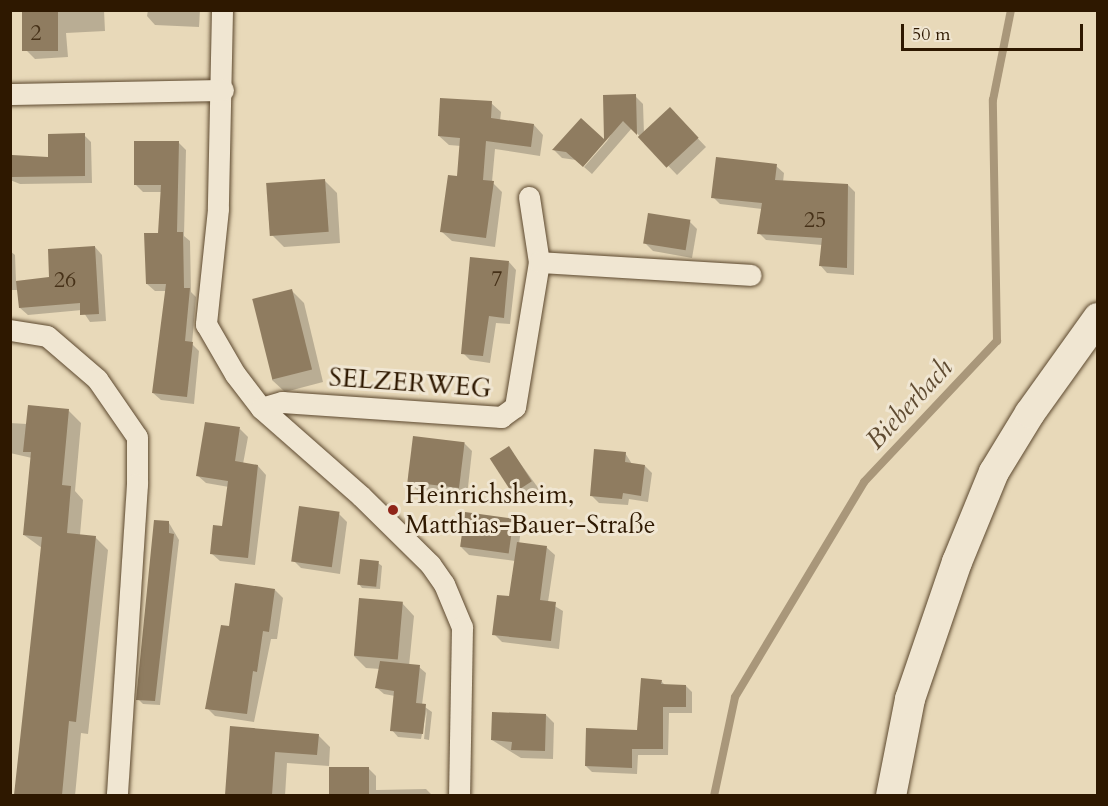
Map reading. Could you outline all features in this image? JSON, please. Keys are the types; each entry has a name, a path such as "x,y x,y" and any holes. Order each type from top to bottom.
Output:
{"street":[{"path":"222,10 223,90 218,209 206,324 235,374 261,408 361,496 430,564 444,584 462,627 459,795"},
{"path":"10,94 223,90"},
{"name":"SELZERWEG","path":"261,408 282,402 501,417 515,407 539,262 529,197"},
{"path":"539,262 751,275"},
{"path":"891,795 910,699 957,562 994,472 1030,413 1098,318"},
{"path":"10,330 47,336 97,379 137,437 137,484 117,795"}],"building":[{"path":"22,10 58,10 58,51 22,51"},
{"path":"636,94 637,135 623,121 583,167 566,152 552,150 581,118 604,139 603,95"},
{"path":"440,98 492,101 491,118 534,124 531,147 486,141 483,180 494,181 486,238 440,232 448,175 457,176 460,138 438,136"},
{"path":"670,107 699,138 666,168 638,137"},
{"path":"85,133 85,176 11,177 12,155 48,157 48,134"},
{"path":"134,141 179,141 177,232 183,232 184,288 190,288 185,341 193,342 187,397 152,393 166,284 146,284 144,233 158,233 161,185 134,185"},
{"path":"716,157 777,164 775,180 848,184 847,268 819,266 822,238 757,234 762,203 711,198"},
{"path":"325,179 329,232 270,236 266,183"},
{"path":"648,213 690,220 686,250 643,244"},
{"path":"95,246 99,314 80,315 80,303 19,308 16,281 49,277 48,249"},
{"path":"470,257 509,261 504,318 489,316 483,356 461,354"},
{"path":"292,289 312,370 272,379 252,299"},
{"path":"28,405 69,409 62,485 71,486 67,533 96,536 76,722 69,721 62,795 14,795 42,537 23,535 31,452 23,452"},
{"path":"205,422 240,427 235,461 258,465 248,558 210,554 213,525 222,526 228,481 196,476"},
{"path":"413,436 465,442 459,488 407,482"},
{"path":"509,446 532,481 513,494 490,459"},
{"path":"594,449 626,452 625,462 645,465 641,496 623,493 622,499 590,496"},
{"path":"299,506 340,512 332,567 291,561"},
{"path":"465,512 514,519 509,553 460,547"},
{"path":"154,520 169,521 169,533 174,534 155,701 136,700"},
{"path":"517,542 547,546 540,600 556,602 551,641 492,635 497,595 509,596"},
{"path":"360,559 379,561 376,587 357,585"},
{"path":"235,583 275,589 269,632 263,631 257,672 253,671 247,714 205,709 221,625 229,626"},
{"path":"359,598 403,602 398,660 354,656"},
{"path":"380,661 420,665 416,703 426,704 423,734 390,731 394,691 375,688"},
{"path":"641,678 662,680 661,684 686,685 686,707 663,707 663,749 632,749 632,768 585,766 586,728 637,730"},
{"path":"492,712 546,714 545,751 511,750 512,742 491,740"},
{"path":"230,726 319,734 317,755 275,752 272,795 225,795"},
{"path":"329,767 369,767 369,795 329,795"}],"waterway":[{"name":"Bieberbach","path":"714,796 735,697 864,482 997,341 993,100 1011,10"}],"place":[{"name":"Heinrichsheim, Matthias-Bauer-Straße","path":"393,510"}]}
